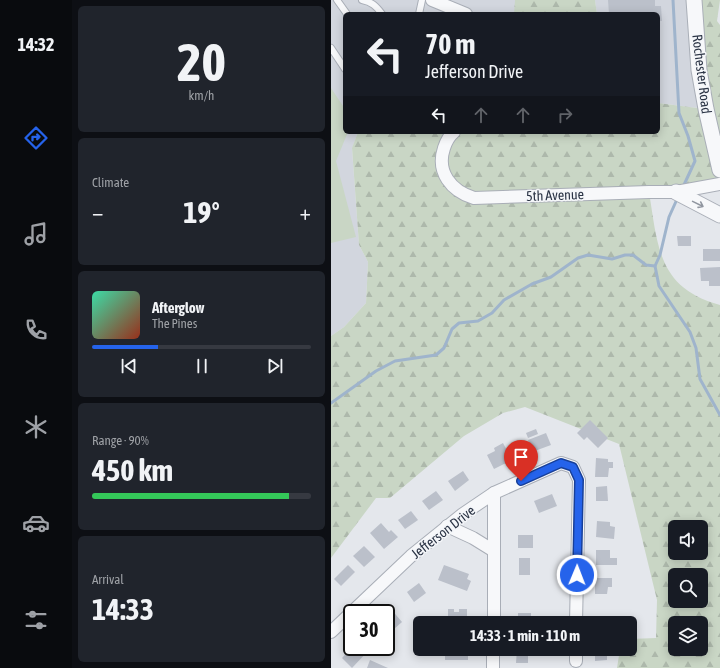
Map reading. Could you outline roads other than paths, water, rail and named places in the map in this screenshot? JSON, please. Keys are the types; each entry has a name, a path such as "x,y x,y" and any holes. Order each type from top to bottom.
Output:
{"street":[{"path":"432,0 461,12"},
{"name":"Rochester Road","path":"693,0 699,70 720,170"},
{"name":"5th Avenue","path":"452,134 446,141 443,151 443,170 446,180 453,187 474,198 676,192 720,184"},
{"path":"676,192 720,215"},
{"name":"Jefferson Drive","path":"331,632 411,556 447,526 495,493 561,463 573,467 579,480 576,616"},
{"path":"494,616 495,493"},
{"path":"447,526 473,538 494,551"},
{"path":"493,656 493,668"},
{"path":"575,656 575,661"}],"lane":[{"path":"337,0 346,12"},
{"path":"362,0 369,1 376,6 380,12"},
{"path":"420,12 423,0"},
{"path":"331,48 343,66"}],"waterway":[{"path":"673,0 679,113 688,136 695,161 683,187"},
{"path":"678,197 669,217 660,255 655,266 659,286 690,332 696,348 700,379 720,415"},
{"path":"331,403 376,371 395,361 436,355 444,348 452,329 459,323 478,321 492,313 504,300 532,284 551,277 578,258 588,255 612,259 625,255 633,255 646,265 655,266"}]}
